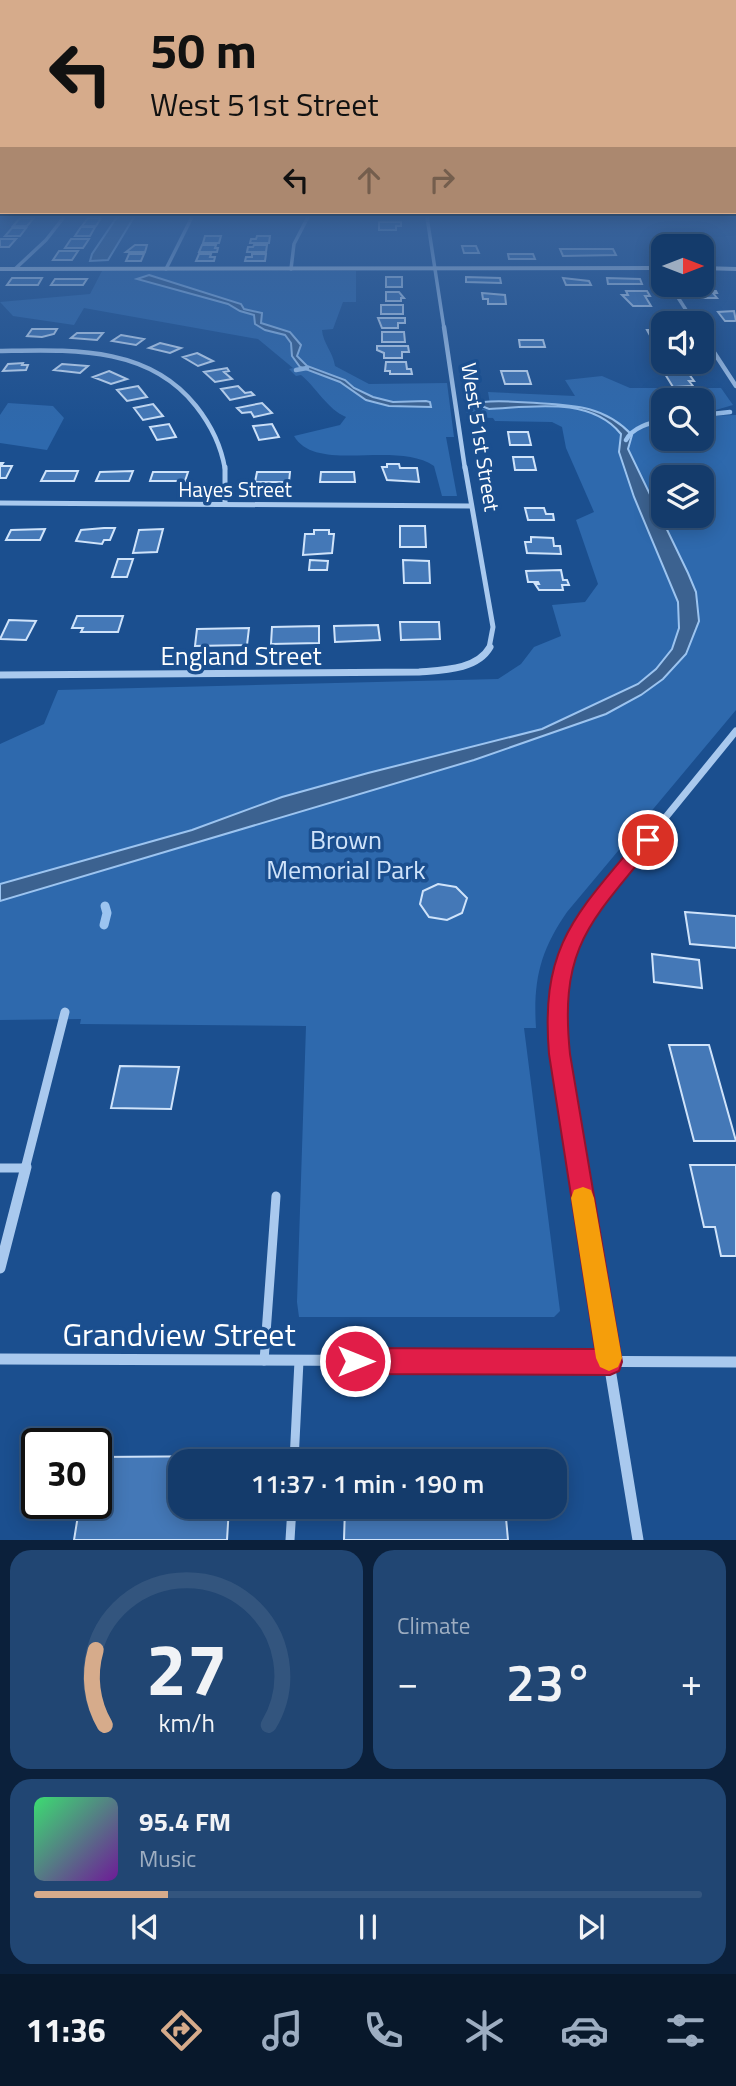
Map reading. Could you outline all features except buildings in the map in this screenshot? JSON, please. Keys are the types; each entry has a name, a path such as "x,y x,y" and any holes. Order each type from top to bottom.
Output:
{"street":[{"name":"West 51st Street","path":"437,289 493,627 491,645 479,658"},
{"path":"0,351 76,351 128,359 165,373 202,412 223,449 228,477 225,505"},
{"path":"714,352 736,386"},
{"name":"Hayes Street","path":"0,503 471,506"},
{"name":"England Street","path":"0,675 419,672 453,669 479,658"},
{"path":"638,1540 559,1054 556,1017 560,980 567,951 583,918 736,731"},
{"path":"0,1268 65,1012"},
{"name":"Grandview Street","path":"0,1359 736,1362"}],"lane":[{"path":"0,1168 25,1168"},
{"path":"264,1361 276,1196"},
{"path":"295,1449 299,1361"},
{"path":"290,1540 291,1519"}],"green space":[{"path":"93,289 356,289 356,302 343,302 333,329 322,330 335,366 369,384 447,383 454,437 446,437 457,496 442,496 434,466 418,459 338,455 320,453 305,447 294,436 340,425 346,417 333,409 307,380 301,375 296,376 289,369 293,368 258,339 84,308 74,325 13,316 0,302 90,294"},
{"name":"Brown Memorial Park","path":"602,376 630,388 651,388 651,451 714,451 714,416 736,415 736,710 567,912 550,940 540,967 536,1028 524,1028 560,1311 554,1317 299,1317 297,1302 306,1026 80,1024 81,1019 0,1020 0,744 44,724 58,690 498,679 521,664 534,647 561,636 552,605 585,602 598,584 576,520 594,512 566,448 562,427 552,422 495,421 493,418 468,417 465,406 491,410 488,392 575,396 565,380"},
{"name":"Brown Memorial Park","path":"714,388 721,388 733,405 714,411"},
{"path":"8,403 53,406 64,418 47,450 0,443 0,415"}],"shaded area":[{"path":"173,289 193,289 241,304 244,309 262,313 261,323 290,332 301,345 297,356 307,366 345,380 354,388 373,397 393,402 426,401 430,402 431,407 389,406 366,400 340,382 300,367 292,356 291,343 285,335 265,330 255,324 254,315 228,304"},
{"path":"503,401 576,406 611,418 632,435 628,449 651,497 651,528 666,528 696,592 699,621 686,654 663,679 641,695 606,714 474,760 0,901 0,884 192,830 282,797 542,729 638,684 656,669 672,649 679,628 678,602 634,497 619,452 621,434 608,422 577,409 541,406 484,407 483,402"}],"waterway":[{"path":"296,370 307,368"},
{"path":"714,414 730,412"},
{"path":"626,440 637,429 651,423"},
{"path":"104,925 107,913 105,906"}],"slow traffic":[{"path":"583,1198 609,1358"}],"route":[{"path":"355,1361 610,1362 559,1054 556,1017 560,980 567,951 583,918 648,840"}]}
